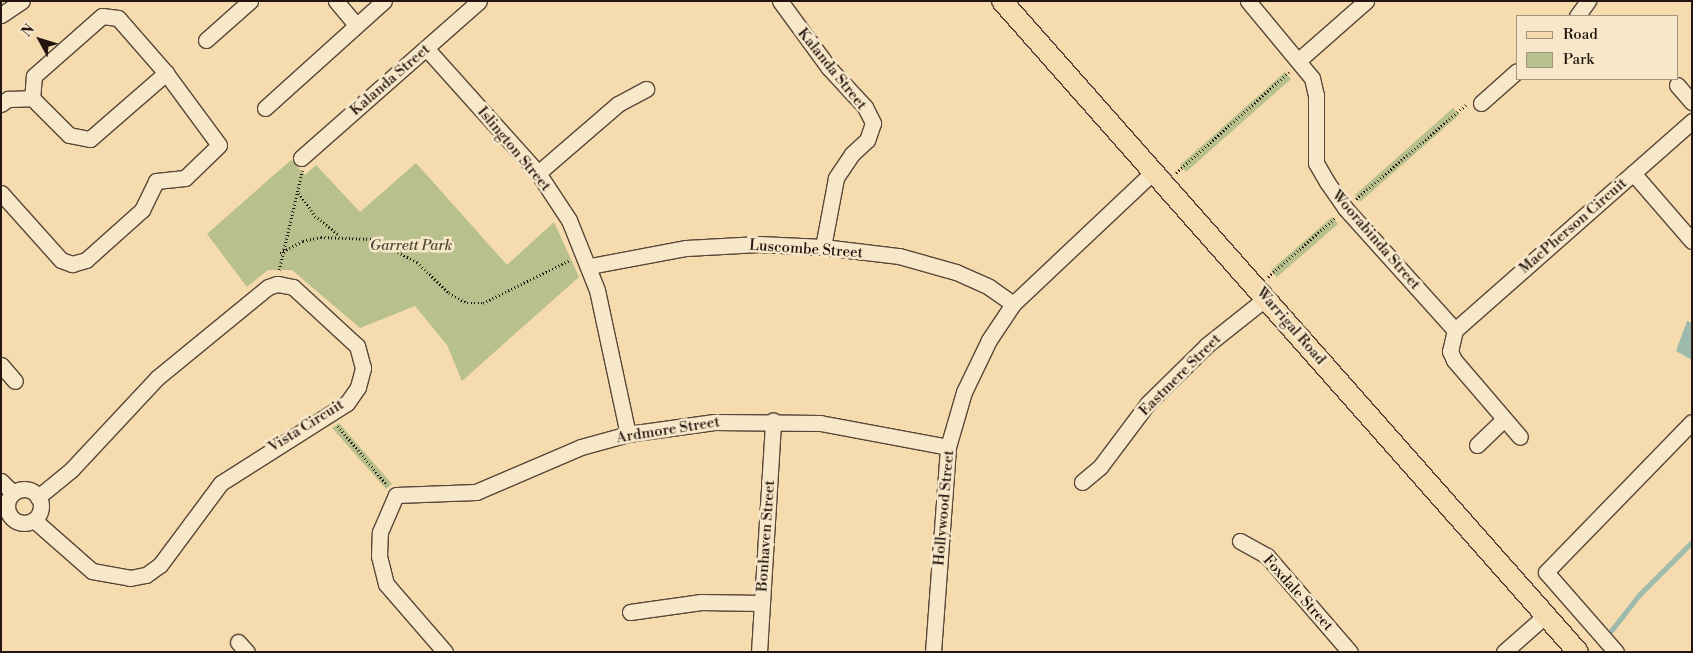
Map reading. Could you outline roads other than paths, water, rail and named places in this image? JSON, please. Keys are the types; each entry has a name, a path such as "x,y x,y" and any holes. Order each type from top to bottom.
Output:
{"main road":[{"name":"Warrigal Road","path":"1002,1 1160,177 1578,652"}],"street":[{"path":"1,8 7,1"},
{"path":"1,15 22,1"},
{"path":"206,40 250,1"},
{"path":"336,1 356,25"},
{"path":"266,108 384,1"},
{"name":"Kalanda Street","path":"301,158 479,1"},
{"name":"Kalanda Street","path":"780,1 829,68 865,106 873,123 867,140 852,154 836,178 824,247"},
{"name":"Woorabinda Street","path":"1248,1 1300,60 1312,78 1316,95 1316,163 1345,208 1455,330"},
{"path":"1300,60 1366,1"},
{"path":"1578,15 1588,1"},
{"path":"1,193 61,260 72,264 86,260 142,210 156,182 185,178 219,145 166,73 118,18 102,16 34,76 32,98"},
{"name":"Islington Street","path":"426,48 538,174 569,220 588,261 628,434"},
{"path":"1481,103 1516,72"},
{"path":"1,104 8,99 32,98 69,135 90,139 166,73"},
{"path":"1677,85 1692,102"},
{"path":"538,174 618,104 646,89"},
{"name":"MacPherson Circuit","path":"1455,330 1692,121"},
{"path":"1633,173 1692,241"},
{"name":"Hollywood Street","path":"932,652 948,447 964,392 988,340 1013,304 1160,177"},
{"name":"Luscombe Street","path":"588,261 686,248 758,244 824,247 899,256 956,272 989,287 1013,304"},
{"name":"Vista Circuit","path":"34,520 92,571 130,578 146,576 160,565 221,484 347,403 358,387 363,368 357,346 293,288 277,284 268,287 157,378 71,470 38,497"},
{"name":"Eastmere Street","path":"1082,482 1100,467 1148,403 1261,292"},
{"path":"1455,330 1450,351 1454,360 1520,437"},
{"path":"1,365 16,381"},
{"name":"Ardmore Street","path":"445,652 386,584 379,556 380,532 396,495 476,492 580,447 628,434 714,422 773,420 820,423 948,447"},
{"name":"Bonhaven Street","path":"759,652 773,420"},
{"path":"1477,445 1504,420"},
{"path":"1616,652 1546,572 1692,422"},
{"path":"1,481 13,493"},
{"path":"29,490 38,497 40,512 34,520 24,524 10,516 8,502 13,493 29,490"},
{"name":"Foxdale Street","path":"1240,541 1267,556 1350,652"},
{"path":"630,612 701,602 762,603"},
{"path":"1504,652 1546,615"}],"waterway":[{"path":"1611,631 1639,595 1692,542"}],"park label":[{"name":"Garrett Park","path":"411,246"}]}
